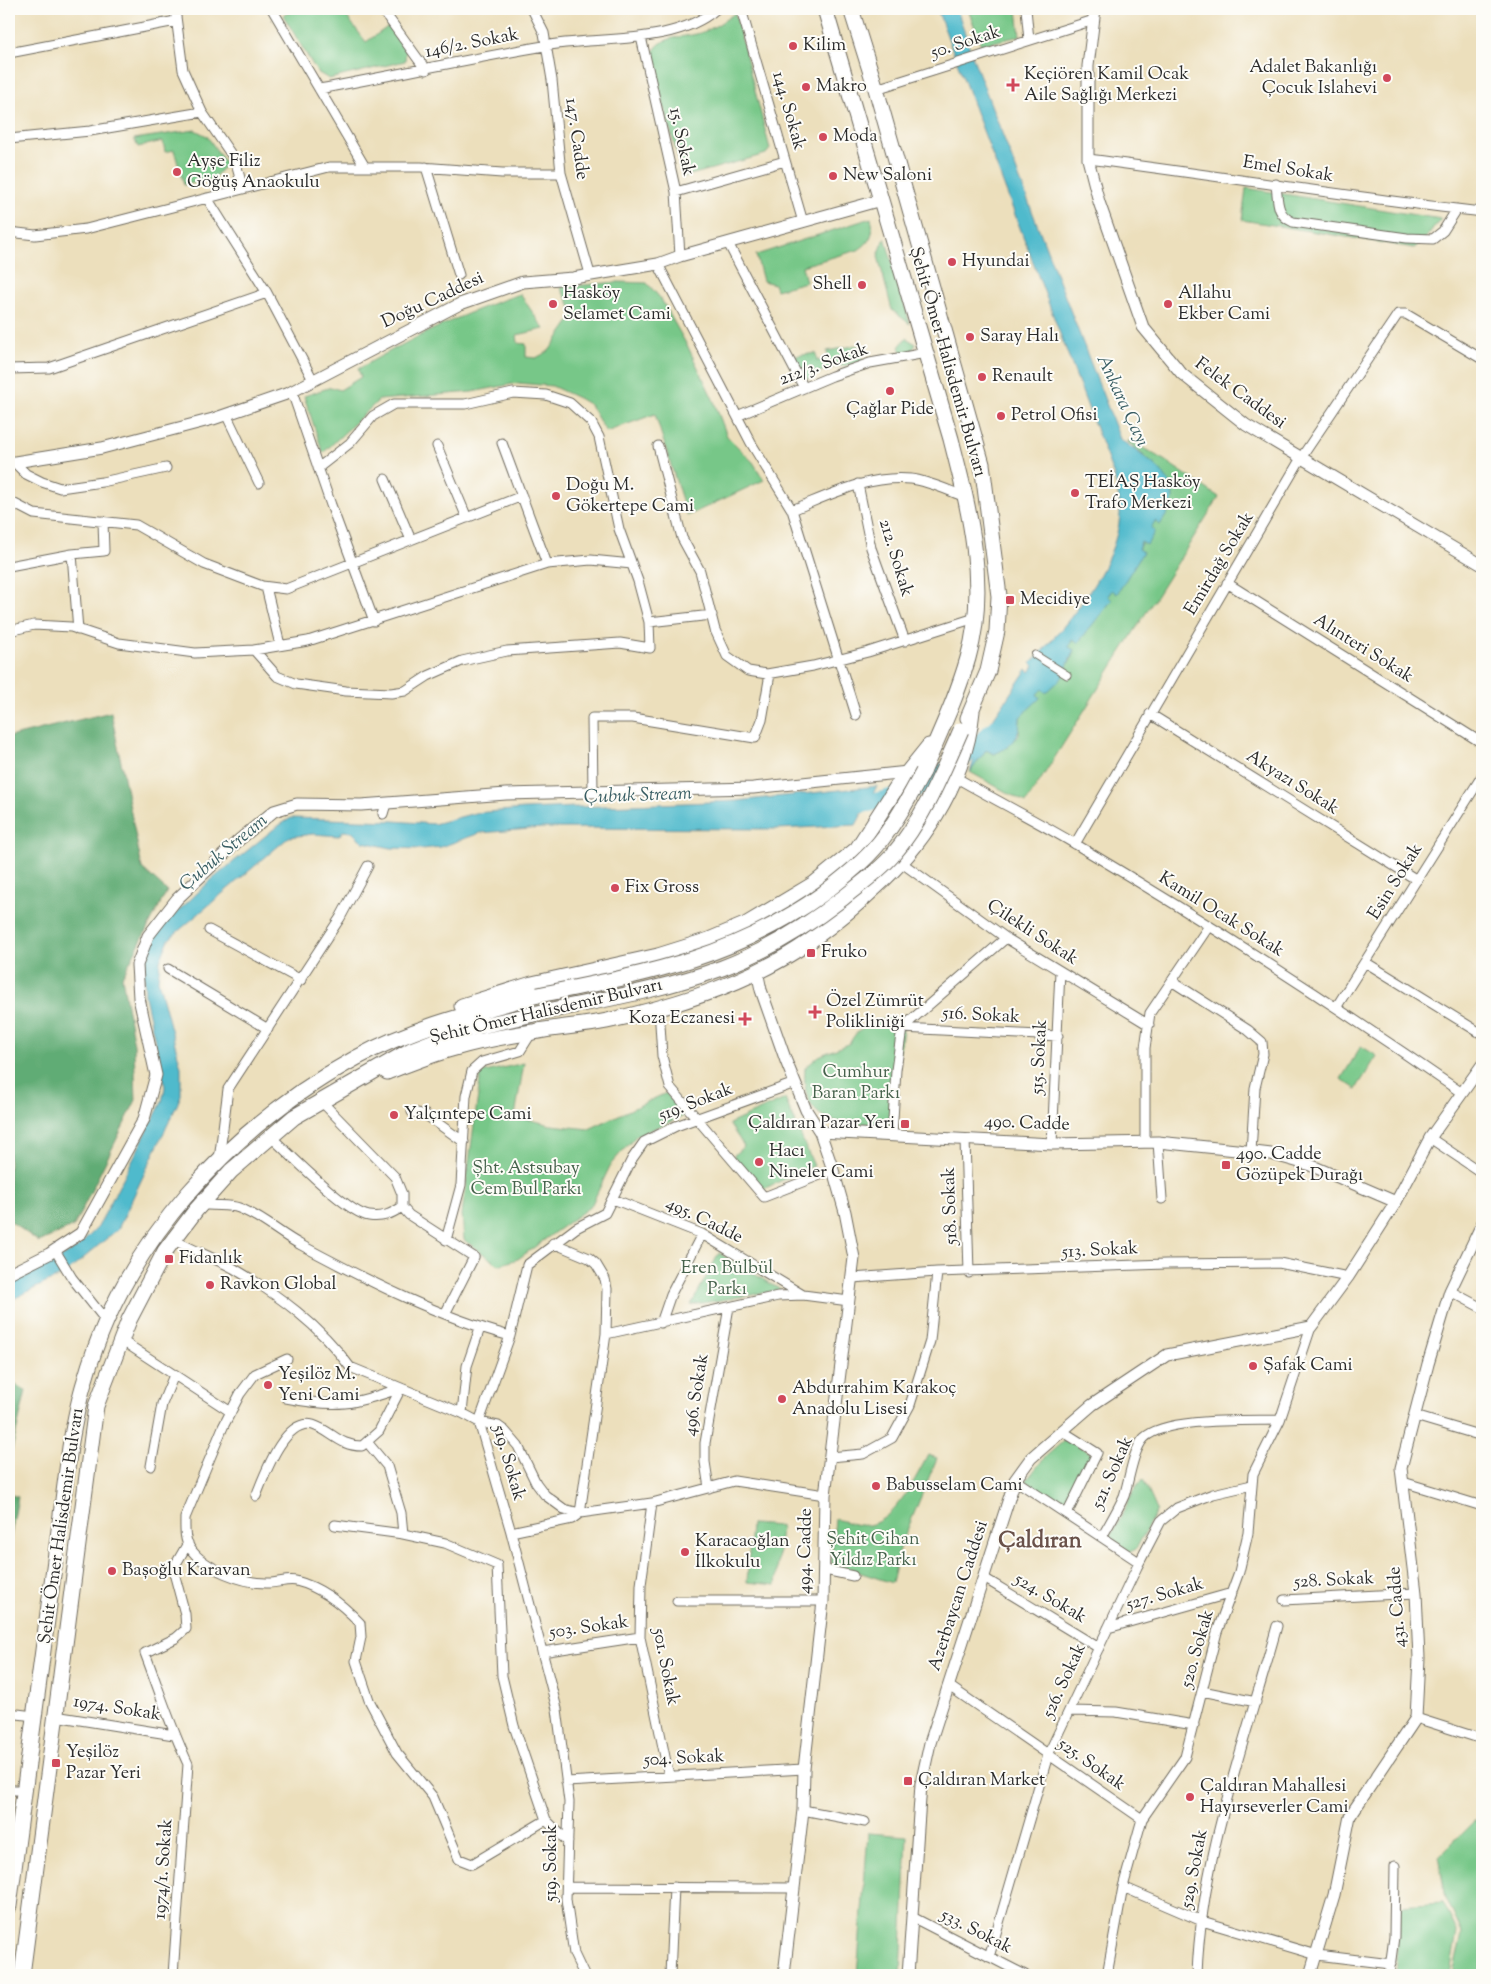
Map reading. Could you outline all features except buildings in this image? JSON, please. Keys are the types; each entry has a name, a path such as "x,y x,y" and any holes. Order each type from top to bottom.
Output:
{"highway":[{"name":"Şehit Ömer Halisdemir Bulvarı","path":"357,1057 440,1022 538,995 636,976 702,958 769,927 804,907 855,867 879,844 901,811 923,772 942,729 968,656 975,618 976,573 966,497 926,353 825,9"},
{"name":"Şehit Ömer Halisdemir Bulvarı","path":"351,1085 451,1049 532,1032 606,1021 659,1008 757,971 797,949 838,919 902,863 940,808 956,773 966,730 988,671 997,631 999,596 982,464 876,89 851,9"},
{"name":"Şehit Ömer Halisdemir Bulvarı","path":"9,1904 16,1790 34,1716 70,1447 85,1379 106,1322 138,1261 158,1231 195,1185 219,1161 286,1102 357,1057 416,1023 532,984 602,970 684,948 736,930 777,907 834,869 857,848 904,777 942,729"},
{"name":"Şehit Ömer Halisdemir Bulvarı","path":"22,1975 96,1406 129,1320 165,1252 201,1204 231,1171 294,1117 411,1050 463,1030 673,984 723,968 773,943 822,914 891,857 912,828 966,730"},
{"path":"777,907 769,918 769,930 772,936 786,950 797,949"},
{"path":"736,930 758,931 767,941 769,955 757,971 740,973 727,963 724,948 736,930"},
{"path":"684,948 695,949 704,954 712,967 713,977 710,985 699,994"},
{"name":"Şehit Ömer Halisdemir Bulvarı","path":"32,1975 33,1890"}],"street":[{"path":"176,9 183,70 202,112 235,160 243,189"},
{"path":"272,9 365,167"},
{"path":"382,9 426,70"},
{"name":"147. Cadde","path":"532,9 544,33 552,80 561,173 590,274"},
{"name":"146/2. Sokak","path":"320,89 426,70 546,45 641,37 690,24 707,16 716,9"},
{"name":"144. Sokak","path":"741,9 803,222"},
{"path":"1026,9 1029,40"},
{"name":"50. Sokak","path":"876,89 1029,40 1094,14"},
{"name":"Felek Caddesi","path":"1094,14 1088,66 1088,159 1099,202 1143,327 1182,374 1246,425 1482,565"},
{"path":"9,53 176,21"},
{"name":"15. Sokak","path":"641,37 676,192 680,256"},
{"path":"9,139 90,131 202,112"},
{"name":"Emel Sokak","path":"1088,159 1276,184 1369,199 1482,212"},
{"path":"676,192 785,161"},
{"path":"9,232 35,235 86,230 329,167 426,167 502,173 561,173"},
{"path":"426,167 459,275"},
{"path":"1276,184 1279,212 1293,222 1407,238 1433,239 1443,231 1457,209"},
{"path":"207,198 267,293 313,380"},
{"name":"Doğu Caddesi","path":"11,462 102,448 226,414 292,392 460,304 523,282 658,264 680,256 881,200"},
{"path":"728,243 804,388"},
{"path":"658,264 737,416 792,510 856,715"},
{"path":"9,369 49,368 267,293"},
{"name":"Emirdağ Sokak","path":"1076,844 1150,714 1302,458 1398,314 1406,314 1482,360"},
{"name":"212/3. Sokak","path":"737,416 870,363 926,353"},
{"path":"292,392 374,621"},
{"path":"254,650 277,676 296,684 346,691 391,693 405,691 428,676 462,661 507,651 620,642 650,648 649,622 632,564 619,529 599,437 590,422 570,403 546,395 514,393 465,404 394,404 373,416 350,443 318,468"},
{"path":"226,414 258,483"},
{"path":"502,443 547,564"},
{"path":"438,446 468,518"},
{"path":"658,446 682,538 700,571 715,630 728,656 748,671 770,674 838,660 975,618"},
{"path":"11,462 26,474 60,488 102,482 166,468"},
{"path":"385,479 411,540"},
{"path":"792,510 858,484 886,479 912,479 966,497"},
{"name":"212. Sokak","path":"858,484 871,548 905,641"},
{"path":"9,501 34,514 136,525 204,564 266,587 286,589 522,496"},
{"path":"9,566 36,559 104,551 103,521"},
{"path":"72,554 78,630"},
{"path":"9,631 34,625 78,630 120,643 196,653 254,650 308,641 547,564 591,560 632,564"},
{"name":"Alınteri Sokak","path":"1227,583 1482,743"},
{"path":"266,587 280,645"},
{"path":"649,622 712,615"},
{"path":"1035,655 1067,675"},
{"path":"593,792 592,718 633,718 755,738 762,720 770,674"},
{"name":"Akyazı Sokak","path":"1150,714 1417,880"},
{"name":"Kamil Ocak Sokak","path":"956,773 1076,844 1337,1006 1462,1092"},
{"name":"Esin Sokak","path":"1337,1006 1482,776"},
{"path":"9,1274 57,1254 81,1233 144,1119 156,1075 139,998 137,965 148,936 177,899 239,840 274,811 297,804 384,809 506,794 753,788 904,777"},
{"name":"Çilekli Sokak","path":"902,863 1006,938 1148,1025"},
{"path":"219,1161 228,1089 340,918 368,866"},
{"path":"1145,1142 1145,1048 1150,1012 1173,982 1209,926"},
{"path":"209,930 301,980"},
{"path":"892,1136 896,1070 902,1028 1006,938"},
{"path":"1365,962 1482,1034"},
{"path":"168,969 268,1029"},
{"path":"757,971 760,990 795,1083 806,1110 820,1132"},
{"name":"515. Sokak","path":"1052,1144 1060,971"},
{"path":"1173,982 1248,1030 1262,1042 1263,1054 1255,1088 1251,1152"},
{"path":"659,1008 662,1056 670,1087 764,1197 833,1170"},
{"name":"516. Sokak","path":"902,1028 1058,1036"},
{"path":"446,1240 461,1185 466,1096 472,1071 482,1062 520,1051 532,1032"},
{"path":"1311,1327 1348,1277 1396,1202 1430,1138 1482,1065"},
{"name":"519. Sokak","path":"584,1975 574,1954 566,1887 569,1802 557,1709 511,1532 479,1422 510,1336 527,1265 576,1228 605,1213 632,1159 644,1142 697,1118 795,1083"},
{"path":"321,1101 395,1177 402,1194 402,1207 409,1215 474,1257 445,1314"},
{"path":"412,1112 426,1115 464,1142"},
{"name":"490. Cadde","path":"820,1132 1052,1144 1158,1142 1271,1154 1310,1165 1396,1202"},
{"name":"494. Cadde","path":"784,1975 803,1810 804,1769 823,1600 825,1495 854,1258 845,1212 820,1132"},
{"path":"271,1137 346,1204 368,1216 387,1216 402,1207"},
{"path":"1430,1138 1482,1173"},
{"name":"518. Sokak","path":"965,1139 969,1273"},
{"path":"1158,1142 1162,1199"},
{"name":"495. Cadde","path":"613,1199 702,1234 803,1295"},
{"path":"201,1204 213,1207 238,1208 298,1244 358,1275 445,1314 480,1328 510,1336"},
{"name":"431. Cadde","path":"1416,1718 1419,1658 1416,1593 1401,1468 1450,1291 1482,1224"},
{"path":"661,1323 671,1294 702,1234"},
{"path":"174,1240 231,1268 297,1311 338,1351 350,1367 462,1412 479,1422 498,1426 510,1436 536,1483 545,1495 564,1509 580,1513 652,1503 734,1481 825,1495"},
{"path":"511,1532 572,1519 580,1513 606,1334 607,1289 600,1269 588,1258 553,1244"},
{"path":"57,1254 72,1278 106,1322"},
{"name":"513. Sokak","path":"852,1278 938,1272 969,1273 1166,1264 1279,1263 1348,1277"},
{"path":"830,1457 862,1454 892,1438 910,1405 930,1341 938,1272"},
{"path":"1450,1291 1482,1308"},
{"path":"606,1334 778,1296 803,1295 849,1300"},
{"name":"496. Sokak","path":"709,1488 705,1462 705,1443 728,1307"},
{"name":"520. Sokak","path":"1107,1975 1122,1887 1142,1819 1170,1782 1185,1757 1217,1632 1239,1572 1248,1533 1253,1474 1280,1420 1311,1327"},
{"name":"Azerbaycan Caddesi","path":"908,1975 921,1784 930,1743 1015,1480 1031,1458 1062,1430 1092,1406 1167,1355 1311,1327"},
{"path":"462,1412 467,1366 480,1328"},
{"path":"121,1340 230,1412"},
{"path":"287,1359 255,1374 240,1394 230,1412 185,1518 184,1535 188,1543 202,1560 243,1580 268,1583 294,1580 315,1589 344,1607 360,1623 361,1637 356,1661 369,1700 397,1753 433,1797 459,1859 472,1864 546,1820"},
{"path":"150,1466 162,1404 174,1375"},
{"path":"286,1398 334,1406 361,1402 401,1388"},
{"path":"256,1496 270,1463 286,1436 301,1426 312,1425 349,1446 362,1446 379,1431 401,1388"},
{"path":"1414,1416 1482,1436"},
{"name":"521. Sokak","path":"1102,1537 1123,1498 1133,1462 1144,1439 1163,1427 1195,1423 1280,1420"},
{"path":"1062,1430 1096,1452 1067,1514"},
{"path":"367,1442 387,1466 401,1513 403,1534"},
{"path":"1015,1480 1139,1562"},
{"path":"1403,1482 1482,1506"},
{"name":"526. Sokak","path":"989,1957 1048,1755 1139,1562 1161,1521 1177,1508 1214,1494 1252,1485"},
{"name":"501. Sokak","path":"652,1503 641,1585 640,1638 670,1776"},
{"path":"335,1525 403,1534 444,1543 497,1565 502,1676 514,1726 546,1820 568,1842"},
{"path":"174,1735 170,1717 145,1653 176,1638 186,1629 185,1614 173,1569 188,1543"},
{"path":"825,1570 853,1576"},
{"name":"524. Sokak","path":"984,1578 1099,1648"},
{"name":"527. Sokak","path":"1108,1628 1232,1593"},
{"name":"528. Sokak","path":"1284,1600 1416,1593"},
{"path":"677,1601 823,1600"},
{"name":"529. Sokak","path":"1197,1975 1198,1940 1219,1828 1277,1626"},
{"name":"503. Sokak","path":"542,1652 640,1638"},
{"name":"525. Sokak","path":"948,1686 1142,1819"},
{"path":"1202,1691 1256,1702"},
{"path":"1069,1711 1116,1712 1194,1725"},
{"path":"9,1714 34,1716"},
{"name":"1974. Sokak","path":"55,1716 174,1735"},
{"path":"1310,1975 1334,1895 1350,1816 1416,1718 1482,1738"},
{"name":"1974/1. Sokak","path":"174,1735 188,1764 176,1974"},
{"name":"504. Sokak","path":"566,1782 804,1769"},
{"path":"803,1810 865,1822"},
{"path":"1389,1975 1395,1866"},
{"path":"566,1887 793,1888"},
{"path":"670,1975 674,1887"},
{"path":"1122,1887 1202,1921 1317,1955 1391,1964"},
{"name":"533. Sokak","path":"912,1917 1025,1975"}],"green space":[{"path":"300,9 341,9 366,42 389,26 406,51 405,61 329,79 317,72 283,15"},
{"path":"968,9 1017,9 1020,36 981,45"},
{"path":"735,13 770,149 766,154 683,177 651,58 654,50 664,41 705,31"},
{"path":"195,130 207,136 226,164 213,179 184,185 174,150 165,152 163,141 138,147 134,139"},
{"path":"1246,188 1441,219 1423,241 1414,248 1242,220"},
{"path":"871,218 872,232 866,244 858,250 802,266 806,282 776,290 774,284 763,281 756,255"},
{"path":"885,237 910,324 892,310 878,256"},
{"path":"618,282 647,283 661,299 688,347 713,399 727,436 753,462 764,480 687,516 655,414 606,432 590,405 578,398 552,386 518,383 472,392 379,400 323,453 304,396 331,387 340,390 361,377 358,369 397,347 457,318 520,294 544,329 517,335 518,343 526,344 526,357 536,358 549,351 575,314 560,287"},
{"path":"906,338 916,344 912,351 904,354 899,347"},
{"path":"858,345 863,362 826,369 808,379 801,376 790,357 816,353 817,361 828,359 827,351"},
{"path":"1129,440 1164,460 1219,497 1026,803 970,772 986,750 994,754 1008,747 1019,735 1020,717 1042,688 1046,693 1071,660 1074,650 1069,647 1072,639 1078,642 1112,600 1107,596 1143,552 1138,549 1142,542 1146,545 1150,528 1155,521 1160,524 1171,506 1159,469 1128,442"},
{"path":"111,712 142,868 167,891 122,977 134,1045 136,1100 74,1226 39,1242 9,1220 9,737"},
{"name":"Cumhur Baran Parkı","path":"896,1017 893,1027 904,1022 889,1125 841,1122 828,1119 818,1112 810,1103 806,1088 805,1068 819,1056 850,1043 863,1027 882,1019"},
{"path":"1361,1046 1377,1056 1356,1089 1341,1079"},
{"name":"Şht. Astsubay Cem Bul Parkı","path":"524,1063 515,1116 551,1125 589,1129 666,1093 684,1116 636,1136 611,1164 591,1206 518,1259 499,1265 464,1240 462,1214 481,1073"},
{"path":"785,1099 814,1166 763,1189 733,1156 744,1146 729,1124"},
{"name":"Eren Bülbül Parkı","path":"719,1253 781,1290 691,1305"},
{"path":"9,1381 26,1391 12,1450 9,1452"},
{"path":"1067,1438 1092,1454 1066,1507 1026,1481 1044,1458"},
{"name":"Şehit Cihan Yıldız Parkı","path":"928,1455 937,1458 901,1545 892,1583 831,1563 835,1519 852,1524 869,1525 888,1515 904,1496"},
{"path":"1143,1479 1157,1510 1136,1549 1130,1552 1110,1536 1133,1492"},
{"path":"9,1494 18,1497 9,1547"},
{"path":"751,1524 781,1526 776,1585 747,1582"},
{"path":"1474,1821 1482,1821 1482,1975 1453,1975 1462,1933 1446,1898 1438,1857"},
{"path":"868,1833 907,1836 901,1975 857,1975"},
{"path":"1443,1903 1457,1931 1450,1975 1395,1975 1400,1906"}],"water":[{"path":"937,9 957,9 973,58 1120,439 1156,466 1170,484 1173,493 1170,509 1160,525 1155,521 1151,528 1155,531 1147,545 1141,542 1138,549 1143,552 1117,594 1112,590 1108,596 1112,600 1078,643 1072,640 1069,647 1074,650 1062,678 1046,693 1042,689 1037,694 1040,698 1020,717 1019,731 1011,744 994,754 986,750 970,772 982,735 1027,669 1030,672 1034,666 1031,663 1074,614 1100,575 1117,534 1120,509 1114,476"},
{"path":"877,786 856,825 778,829 542,828 480,833 441,847 422,849 391,848 363,842 352,832 343,831 339,836 313,834 289,837 169,939 160,961 158,980 181,1067 181,1095 118,1229 66,1273 9,1301 9,1285 76,1249 98,1227 162,1102 165,1087 145,996 144,971 147,952 155,933 210,881 275,828 291,818 434,824 475,813 525,809 737,801"}],"waterway":[{"name":"Ankara Çayı","path":"844,805 884,800 920,786 948,769 997,727"}],"place":[{"name":"Kilim","path":"793,46"},
{"name":"Adalet Bakanlığı Çocuk Islahevi","path":"1387,78"},
{"name":"Keçiören Kamil Ocak Aile Sağlığı Merkezi","path":"1013,85"},
{"name":"Makro","path":"806,87"},
{"name":"Moda","path":"823,137"},
{"name":"Ayşe Filiz Göğüş Anaokulu","path":"177,172"},
{"name":"New Saloni","path":"833,176"},
{"name":"Hyundai","path":"952,262"},
{"name":"Shell","path":"862,285"},
{"name":"Hasköy Selamet Cami","path":"553,304"},
{"name":"Allahu Ekber Cami","path":"1168,304"},
{"name":"Saray Halı","path":"970,337"},
{"name":"Renault","path":"982,377"},
{"name":"Çağlar Pide","path":"890,391"},
{"name":"Petrol Ofisi","path":"1001,416"},
{"name":"TEİAŞ Hasköy Trafo Merkezi","path":"1075,493"},
{"name":"Doğu M. Gökertepe Cami","path":"556,496"},
{"name":"Mecidiye","path":"1010,600"},
{"name":"Fix Gross","path":"615,888"},
{"name":"Fruko","path":"811,953"},
{"name":"Özel Zümrüt Polikliniği","path":"815,1012"},
{"name":"Koza Eczanesi","path":"745,1019"},
{"name":"Yalçıntepe Cami","path":"394,1115"},
{"name":"Çaldıran Pazar Yeri","path":"905,1124"},
{"name":"Hacı Nineler Cami","path":"759,1162"},
{"name":"490. Cadde Gözüpek Durağı","path":"1226,1165"},
{"name":"Fidanlık","path":"169,1259"},
{"name":"Ravkon Global","path":"210,1285"},
{"name":"Şafak Cami","path":"1253,1366"},
{"name":"Yeşilöz M. Yeni Cami","path":"268,1385"},
{"name":"Abdurrahim Karakoç Anadolu Lisesi","path":"782,1399"},
{"name":"Babusselam Cami","path":"876,1486"},
{"name":"Karacaoğlan İlkokulu","path":"685,1552"},
{"name":"Başoğlu Karavan","path":"112,1571"},
{"name":"Yeşilöz Pazar Yeri","path":"56,1763"},
{"name":"Çaldıran Market","path":"908,1781"},
{"name":"Çaldıran Mahallesi Hayırseverler Cami","path":"1190,1797"}],"district":[{"name":"Çaldıran","path":"1040,1542"}],"water label":[{"name":"Çubuk Stream","path":"638,796"},
{"name":"Çubuk Stream","path":"224,853"}]}
